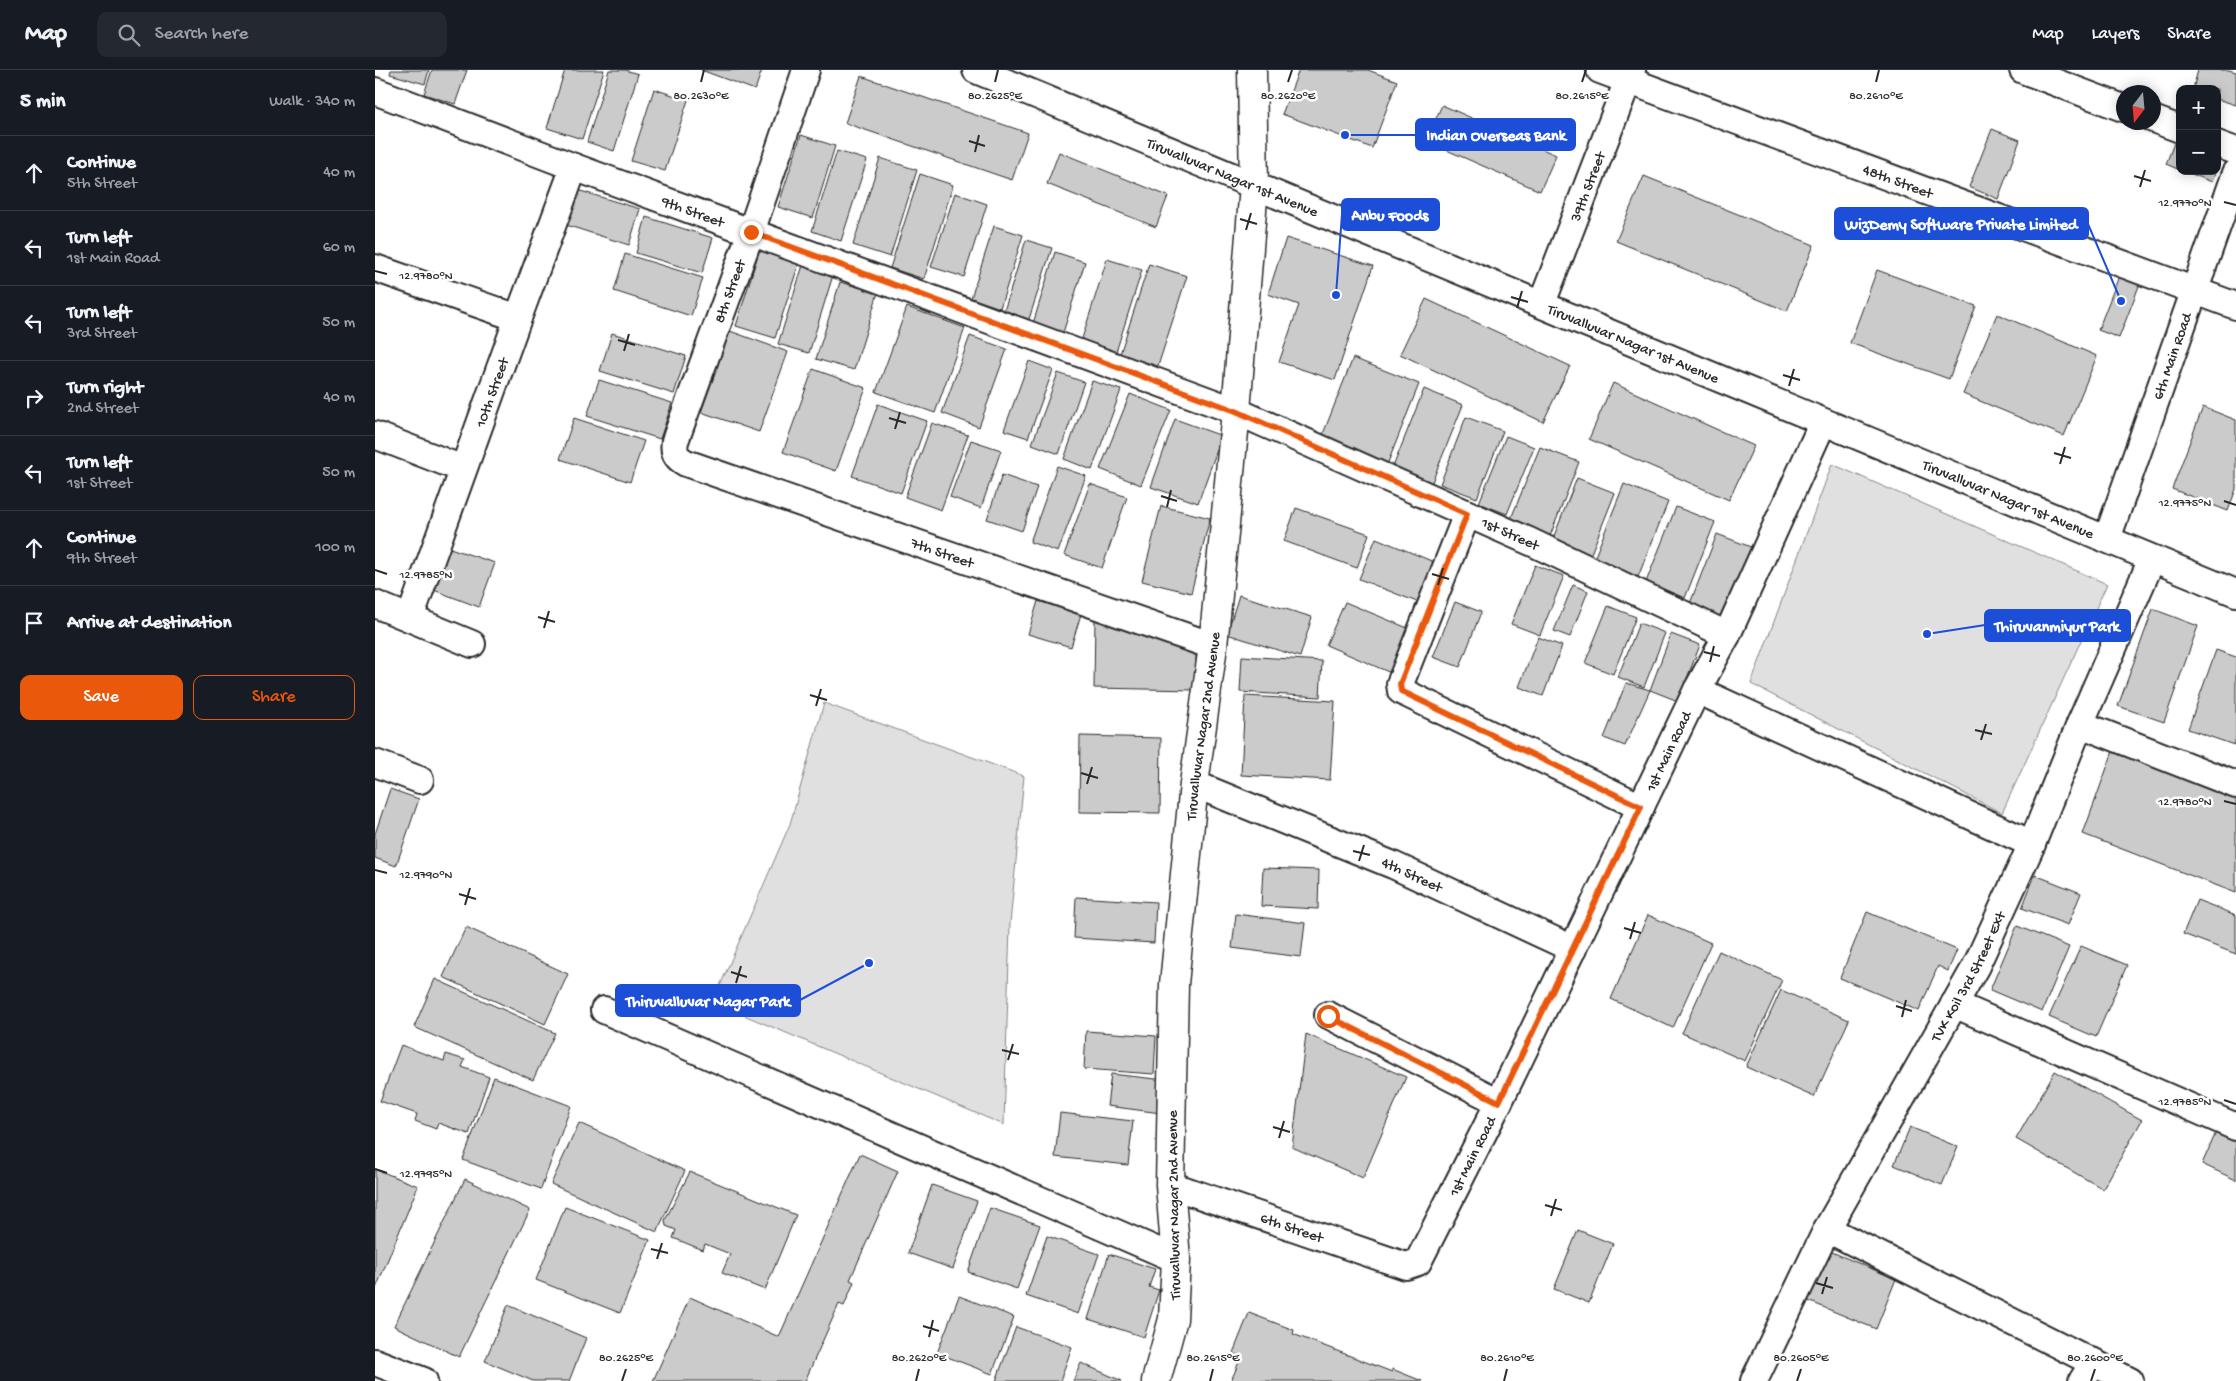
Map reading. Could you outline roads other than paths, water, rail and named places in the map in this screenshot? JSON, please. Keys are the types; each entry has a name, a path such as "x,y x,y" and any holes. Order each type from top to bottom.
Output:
{"street":[{"name":"8th Street","path":"676,455 674,449 675,441 751,232 806,70"},
{"name":"Tiruvalluvar Nagar 1st Avenue","path":"976,70 1542,303 2236,593"},
{"name":"Tiruvalluvar Nagar 2nd Avenue","path":"1156,1381 1173,1318 1175,1259 1170,1185 1174,984 1193,784 1213,646 1236,411 1254,185 1252,70"},
{"name":"48th Street","path":"1600,70 1631,75 2236,306"},
{"path":"2023,70 2116,105"},
{"name":"39th Street","path":"1542,303 1631,75"},
{"name":"9th Street","path":"375,91 574,167 1236,411"},
{"path":"2161,122 2176,128"},
{"path":"2221,145 2236,151"},
{"name":"10th Street","path":"410,618 574,167"},
{"name":"6th Main Road","path":"2107,539 2236,172"},
{"path":"375,268 518,318"},
{"name":"1st Street","path":"1236,411 1467,514 1727,635"},
{"name":"1st Main Road","path":"1415,1265 1422,1258 1697,690 1727,635 1823,422"},
{"path":"375,435 463,469"},
{"name":"7th Street","path":"676,455 695,467 1213,646"},
{"path":"1467,514 1400,684 1401,691 1641,807"},
{"name":"TVK Koil 3rd Street Ext","path":"1754,1381 1827,1229 1975,966 2032,844 2080,724 2152,559"},
{"path":"375,604 472,644"},
{"path":"1697,690 2032,844"},
{"path":"2080,724 2236,785"},
{"path":"375,763 420,780"},
{"name":"4th Street","path":"1193,784 1393,865 1573,949"},
{"path":"1954,1004 2236,1126"},
{"path":"604,1010 1175,1259"},
{"path":"1328,1016 1499,1102"},
{"name":"6th Street","path":"1170,1185 1406,1266 1415,1265"},
{"path":"1827,1229 2088,1371 2130,1381"},
{"path":"375,1362 423,1381"}],"place":[{"name":"Indian Overseas Bank","path":"1345,135"},
{"name":"Anbu Foods","path":"1336,295"},
{"name":"WizDemy Software Private Limited","path":"2121,301"},
{"name":"Thiruvanmiyur Park","path":"1927,634"},
{"name":"Thiruvalluvar Nagar Park","path":"869,963"}]}
